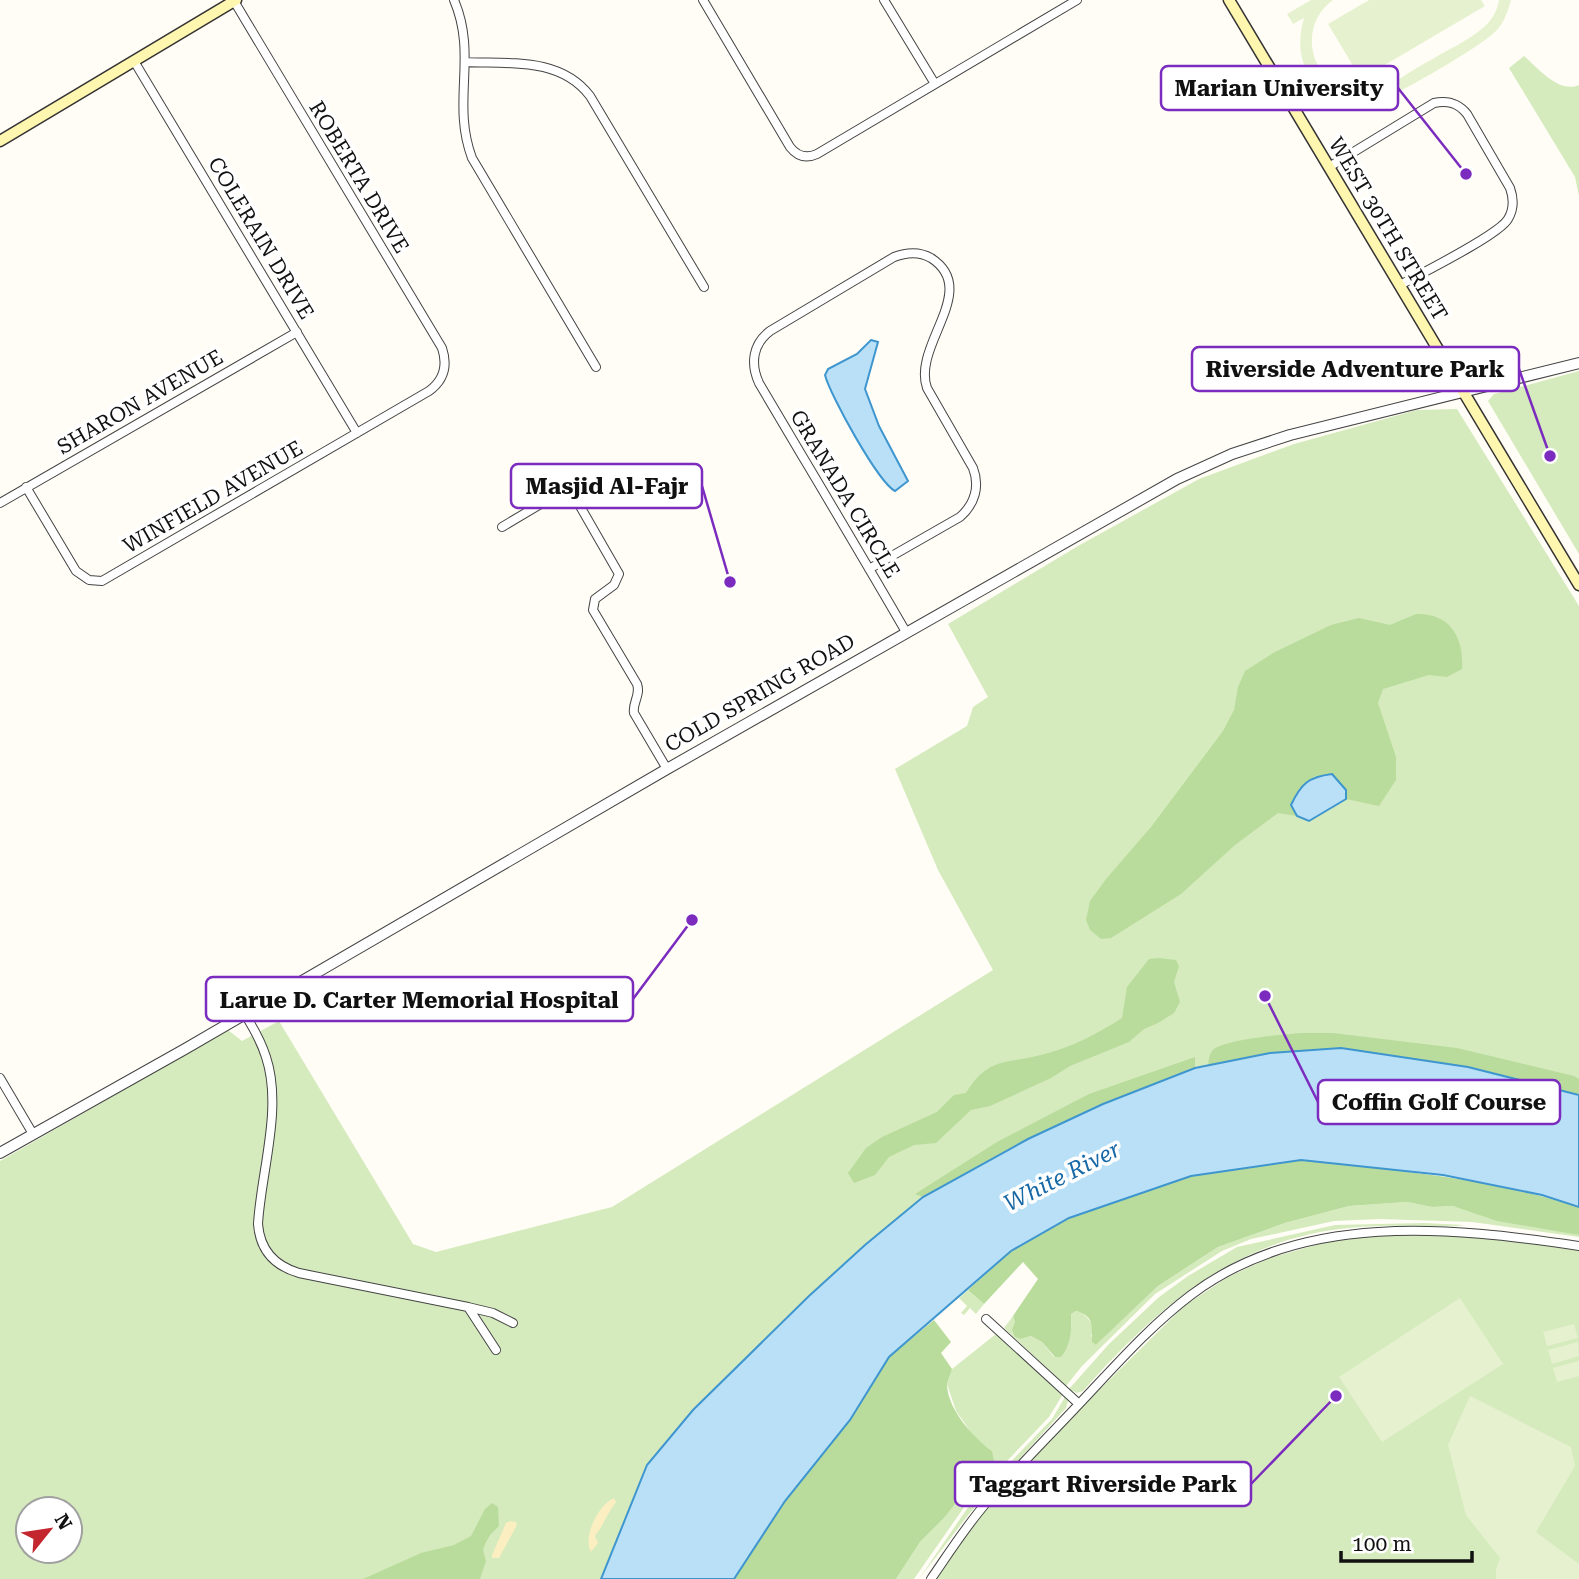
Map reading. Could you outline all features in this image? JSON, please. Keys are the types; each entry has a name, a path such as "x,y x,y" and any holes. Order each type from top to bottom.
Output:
{"main road":[{"name":"WEST 30TH STREET","path":"1229,0 1579,585"},
{"path":"0,141 235,1"}],"street":[{"path":"454,0 465,36 462,121 472,158 596,367"},
{"path":"703,0 790,147 797,154 806,157 817,154 1070,2"},
{"path":"884,0 935,84"},
{"name":"ROBERTA DRIVE","path":"235,1 442,348 445,359 444,373"},
{"name":"COLERAIN DRIVE","path":"134,61 357,433"},
{"path":"466,62 543,66 563,72 580,84 590,96 704,287"},
{"path":"1329,167 1434,103 1450,102 1467,114 1510,188 1513,200 1511,212 1499,229 1400,285"},
{"name":"GRANADA CIRCLE","path":"869,569 960,517 969,508 975,492 976,475 973,468 925,384 925,359 947,308 950,291 944,272 936,262 919,254 894,257 766,333 755,351 755,374 869,569 906,632"},
{"name":"SHARON AVENUE","path":"0,503 297,331"},
{"name":"COLD SPRING ROAD","path":"0,1153 1152,492 1210,463 1309,429 1579,363"},
{"name":"WINFIELD AVENUE","path":"26,487 76,571 89,580 102,580 433,389 444,373"},
{"path":"502,527 586,477"},
{"path":"569,487 619,573 614,585 596,597 593,610 637,684 639,692 634,713 667,769"},
{"path":"244,1013 263,1047 270,1078 271,1130 258,1220 260,1236 269,1254 280,1266 299,1273 468,1307 493,1313 513,1323"},
{"path":"0,1078 33,1134"},
{"path":"930,1579 987,1503 1150,1329 1191,1295 1229,1270 1293,1245 1337,1236 1406,1232 1489,1234 1579,1246"},
{"path":"468,1307 496,1350"},
{"path":"986,1319 1079,1404"}],"green space":[{"path":"1311,0 1333,0 1321,12 1314,26 1314,56 1321,70 1331,82 1345,89 1362,92 1390,83 1464,41 1489,21 1499,0 1511,0 1503,22 1490,36 1444,67 1394,94 1379,101 1363,103 1341,100 1328,93 1307,72 1300,49 1304,18 1293,24 1287,14"},
{"path":"1369,0 1481,0 1485,6 1361,79 1328,24"},
{"path":"1524,56 1557,83 1571,87 1579,85 1579,196 1575,177 1509,68"},
{"path":"1579,371 1579,554 1488,401 1494,394"},
{"path":"1457,409 1579,606 1579,1095 1468,1067 1028,1139 923,1197 809,1296 693,1410 647,1465 601,1579 0,1579 0,1161 228,1030 242,1041 279,1021 413,1244 436,1252 612,1207 993,970 938,870 895,769 967,726 973,707 988,697 948,624 1078,546 1199,479 1294,444 1417,410"},
{"path":"1416,614 1438,618 1453,629 1460,647 1462,669 1447,677 1429,675 1383,689 1378,703 1396,757 1396,780 1379,806 1346,799 1346,790 1315,776 1299,789 1291,805 1297,816 1278,813 1235,845 1181,894 1111,938 1101,939 1090,930 1086,920 1090,901 1151,827 1223,731 1234,710 1238,687 1245,671 1273,653 1331,625 1359,618 1390,625"},
{"path":"1149,959 1176,960 1179,966 1174,982 1180,1002 1174,1013 1144,1029 1129,1042 1070,1066 1051,1078 990,1106 971,1110 936,1143 914,1145 889,1157 875,1175 854,1183 848,1173 866,1148 882,1137 937,1112 954,1095 966,1093 974,1081 990,1068 1008,1061 1062,1049 1122,1018 1127,987"},
{"path":"1333,1033 1457,1048 1574,1076 1579,1079 1579,1095 1468,1067 1341,1048 1270,1053 1208,1066 1213,1050 1220,1046 1254,1038"},
{"path":"1195,1057 1195,1068 1103,1104 1028,1139 923,1197 915,1194 997,1142 1089,1094"},
{"path":"1301,1160 1441,1176 1545,1197 1579,1207 1579,1235 1497,1221 1453,1206 1432,1207 1407,1202 1349,1206 1285,1223 1218,1247 1158,1286 1096,1345 1092,1342 1090,1319 1076,1311 1071,1314 1070,1336 1061,1357 1055,1357 1042,1342 1031,1336 1021,1339 1015,1337 1012,1330 1015,1322 1013,1316 1038,1279 1023,1262 984,1304 968,1290 1011,1251 1069,1218 1191,1176"},
{"path":"1407,1202 1432,1207 1453,1206 1579,1237 1472,1222 1380,1219 1334,1221 1251,1239 1222,1251 1155,1294 1082,1366 1066,1386 1004,1328 1013,1316 1021,1339 1031,1336 1042,1342 1054,1357 1068,1337 1071,1314 1076,1311 1085,1315 1094,1328 1091,1336 1096,1345 1158,1286 1218,1247 1285,1223 1349,1206"},
{"path":"1335,1225 1464,1225 1348,1228 1307,1235 1269,1247 1233,1263 1169,1306 1139,1332 1083,1391 1077,1393 1069,1389 1109,1344 1159,1297 1237,1247"},
{"path":"1374,1235 1454,1236 1516,1241 1579,1251 1579,1579 933,1579 1001,1487 1184,1306 1228,1277 1269,1258 1338,1239"},
{"path":"968,1290 984,1304 976,1314 970,1308 964,1315 961,1313 967,1306 959,1298"},
{"path":"1460,1298 1503,1364 1382,1442 1339,1377"},
{"path":"934,1320 951,1342 941,1353 952,1369 947,1386 952,1405 970,1431 992,1451 995,1467 979,1483 966,1490 945,1517 920,1542 896,1579 734,1579 785,1501 850,1420 889,1357"},
{"path":"1574,1324 1578,1338 1547,1346 1543,1332"},
{"path":"996,1334 1063,1394 1049,1417 967,1503 914,1579 896,1579 920,1542 945,1517 966,1490 979,1483 992,1451 975,1438 956,1411 947,1384 952,1369"},
{"path":"1578,1342 1579,1356 1552,1364 1548,1350"},
{"path":"1579,1361 1579,1376 1557,1382 1553,1368"},
{"path":"1470,1396 1571,1447 1575,1466 1536,1532 1579,1564 1579,1579 1496,1579 1500,1558 1466,1515 1448,1445"},
{"path":"1065,1397 1068,1401 1066,1408 969,1514 919,1579 971,1503 1052,1419"},
{"path":"492,1503 498,1507 499,1526 485,1544 483,1550 486,1561 480,1579 363,1579 421,1553 454,1545 471,1536 485,1509"}],"sand":[{"path":"614,1498 616,1502 595,1536 598,1543 591,1552 590,1530 603,1507"},
{"path":"516,1522 517,1525 499,1558 492,1558 506,1523"}],"water":[{"path":"871,340 878,342 865,389 879,426 908,481 895,491 878,472 856,437 825,375 828,369 857,354"},
{"path":"1332,774 1346,790 1346,799 1309,821 1297,816 1291,805 1302,787 1317,777"},
{"name":"White River","path":"1341,1048 1468,1067 1579,1095 1579,1207 1542,1195 1443,1175 1301,1160 1191,1176 1069,1218 1011,1251 889,1357 850,1420 785,1501 734,1579 601,1579 647,1465 693,1410 809,1296 923,1197 1028,1139 1103,1104 1195,1068 1270,1053"}],"place":[{"name":"Marian University","path":"1466,174"},
{"name":"Riverside Adventure Park","path":"1550,456"},
{"name":"Masjid Al-Fajr","path":"730,582"},
{"name":"Larue D. Carter Memorial Hospital","path":"692,920"},
{"name":"Coffin Golf Course","path":"1265,996"},
{"name":"Taggart Riverside Park","path":"1336,1396"}]}
